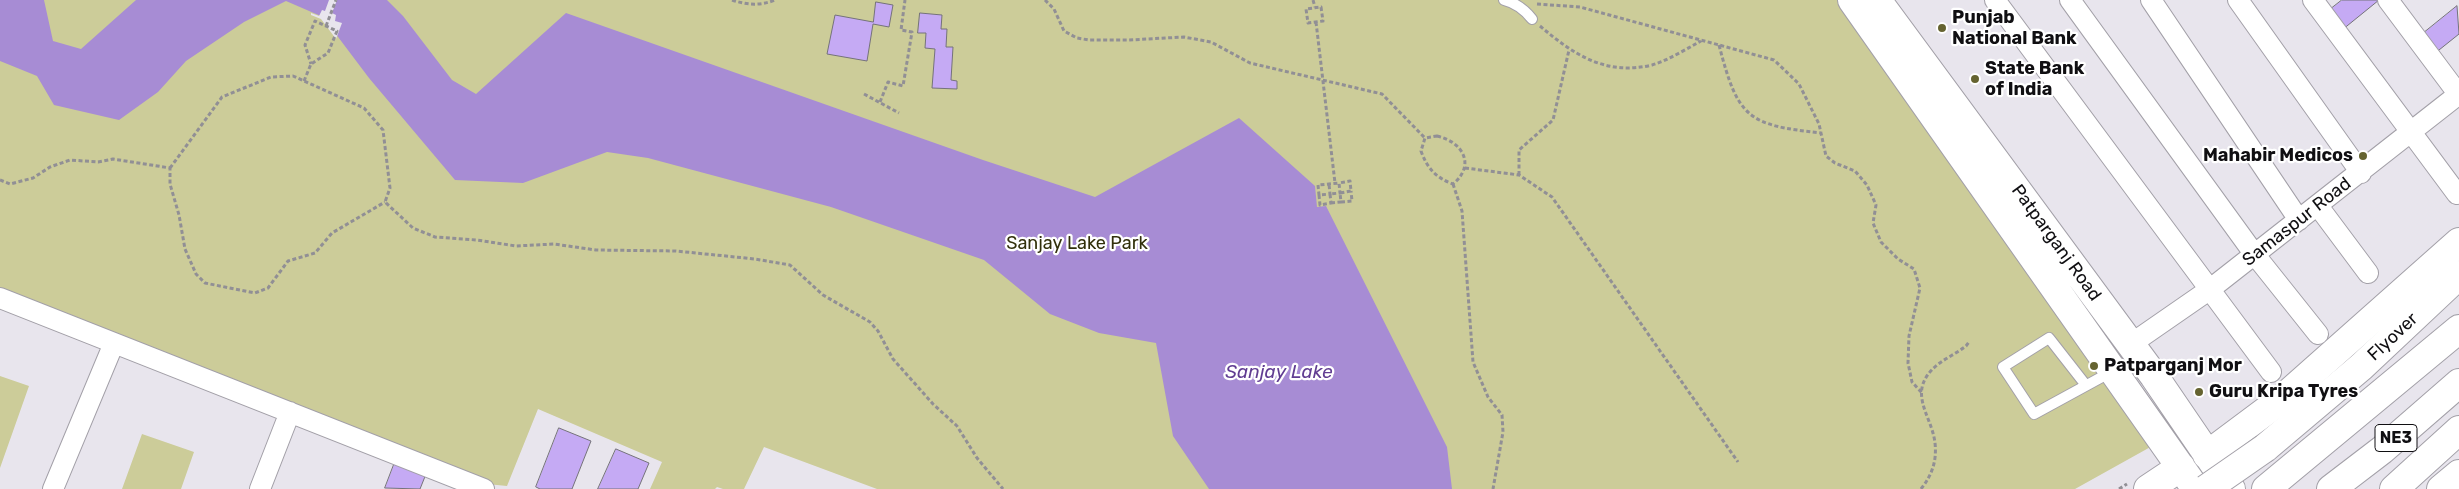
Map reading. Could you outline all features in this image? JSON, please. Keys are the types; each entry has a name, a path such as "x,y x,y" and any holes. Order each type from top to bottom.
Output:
{"main road":[{"name":"Patparganj Road","path":"1852,0 2196,489"},
{"name":"Patparganj Road","path":"1877,0 2131,344 2231,489"},
{"name":"Flyover","path":"2206,489 2265,448 2361,367 2455,256"},
{"path":"2207,456 2282,399 2455,256"},
{"name":"NE3","path":"2266,489 2459,329"},
{"name":"NE3","path":"2331,489 2382,450 2459,383"},
{"path":"2394,489 2459,430"},
{"path":"2148,489 2181,467"},
{"path":"2441,489 2459,474"}],"street":[{"path":"1995,0 2271,372"},
{"path":"2070,0 2255,255 2318,334"},
{"path":"2151,0 2299,220"},
{"path":"2238,0 2361,173"},
{"path":"2313,0 2457,194"},
{"path":"2388,0 2459,94"},
{"name":"Samaspur Road","path":"2131,344 2209,290 2255,255 2459,94"},
{"path":"2318,206 2368,272"},
{"path":"0,298 290,412 472,487"},
{"path":"53,489 114,343"},
{"path":"260,489 290,412"}],"lane":[{"path":"1508,1 1524,9 1532,19"},
{"path":"2085,384 2049,338 2003,367 2034,414 2085,384 2114,371"}],"path":[{"path":"326,26 336,0"},
{"path":"732,0 745,4 764,4 775,0"},
{"path":"880,102 888,82 903,86 912,32 901,30 905,0"},
{"path":"1046,0 1054,8 1064,31 1077,38 1089,40 1129,40 1184,37 1211,42 1250,63 1382,94 1425,138"},
{"path":"1312,0 1314,7"},
{"path":"1508,1 1580,7 1774,60 1799,84 1819,124 1826,156 1835,164 1855,171 1867,185 1876,205 1873,223 1881,242 1898,259 1914,270 1920,288 1909,336 1908,363 1912,382 1922,393"},
{"path":"1314,7 1321,7 1323,21 1308,23 1306,9 1314,7"},
{"path":"1532,19 1569,50 1600,64 1629,68 1654,64 1702,41"},
{"path":"304,81 311,64 328,53 337,31 315,21 304,45 311,64"},
{"path":"1316,22 1341,202"},
{"path":"1719,45 1736,98 1755,120 1782,129 1821,133"},
{"path":"1519,175 1519,150 1553,120 1569,50"},
{"path":"282,75 292,76 304,81 364,108 383,130 390,188 385,202 332,233 315,253 288,260 268,288 255,293 205,283 196,274 185,249 180,215 171,191 170,168 222,97 282,75"},
{"path":"864,94 899,113"},
{"path":"1425,138 1437,136 1456,143 1463,155 1465,168 1460,179 1453,184"},
{"path":"1425,138 1421,151 1425,161 1441,180 1453,184"},
{"path":"0,180 10,184 33,178 50,167 70,160 98,162 113,159 170,168"},
{"path":"1465,168 1519,175 1552,197 1738,462"},
{"path":"1350,181 1352,201 1320,205 1318,185 1337,183 1350,181"},
{"path":"1329,184 1331,203"},
{"path":"1453,184 1462,211 1472,362 1488,396 1502,415 1503,432 1493,489"},
{"path":"1319,195 1351,191"},
{"path":"385,202 413,228 435,237 477,240 516,246 554,244 596,250 676,251 755,259 790,265 823,295 870,322 878,332 893,359 933,404 957,426 982,464 1003,489"},
{"path":"1921,489 1934,467 1936,443 1923,410 1922,393 1929,375 1937,366 1969,342"}],"green space":[{"name":"Sanjay Lake Park","path":"0,0 1838,0 2154,445 2075,489 877,489 764,447 744,489 723,489 717,487 715,489 650,489 662,462 538,409 507,486 467,482 0,298"},
{"path":"0,376 29,386 0,468"},
{"path":"142,434 194,452 181,489 122,489"}],"water":[{"name":"Sanjay Lake","path":"0,0 44,0 53,41 81,49 136,0 387,0 403,16 452,80 476,94 566,13 983,160 1095,197 1239,118 1315,186 1317,207 1326,206 1447,447 1452,489 1209,489 1173,436 1156,343 1099,333 1050,314 984,260 831,207 648,158 607,152 523,183 455,180 369,78 323,17 286,1 244,22 186,61 158,92 119,120 54,105 37,76 0,61"}],"pier":[{"path":"329,0 337,0 332,13 336,15 335,21 342,23 336,39 321,19 311,15 311,13 319,16 322,10 325,11"}],"building":[{"path":"2342,0 2379,0 2342,30 2327,12"},
{"path":"876,2 893,5 889,27 873,24 867,61 827,54 835,15 873,22"},
{"path":"2457,6 2459,34 2434,54 2420,36"},
{"path":"920,13 942,15 941,29 947,29 946,47 953,47 951,80 957,81 957,89 932,88 935,49 925,48 926,33 918,33"},
{"path":"559,428 591,441 572,489 540,489 536,487"},
{"path":"616,449 649,463 638,489 598,489"},
{"path":"395,462 426,474 420,489 385,488"}],"place":[{"name":"Punjab National Bank","path":"1942,28"},
{"name":"State Bank of India","path":"1975,79"},
{"name":"Mahabir Medicos","path":"2363,156"},
{"name":"Patparganj Mor","path":"2094,366"},
{"name":"Guru Kripa Tyres","path":"2199,392"}]}
